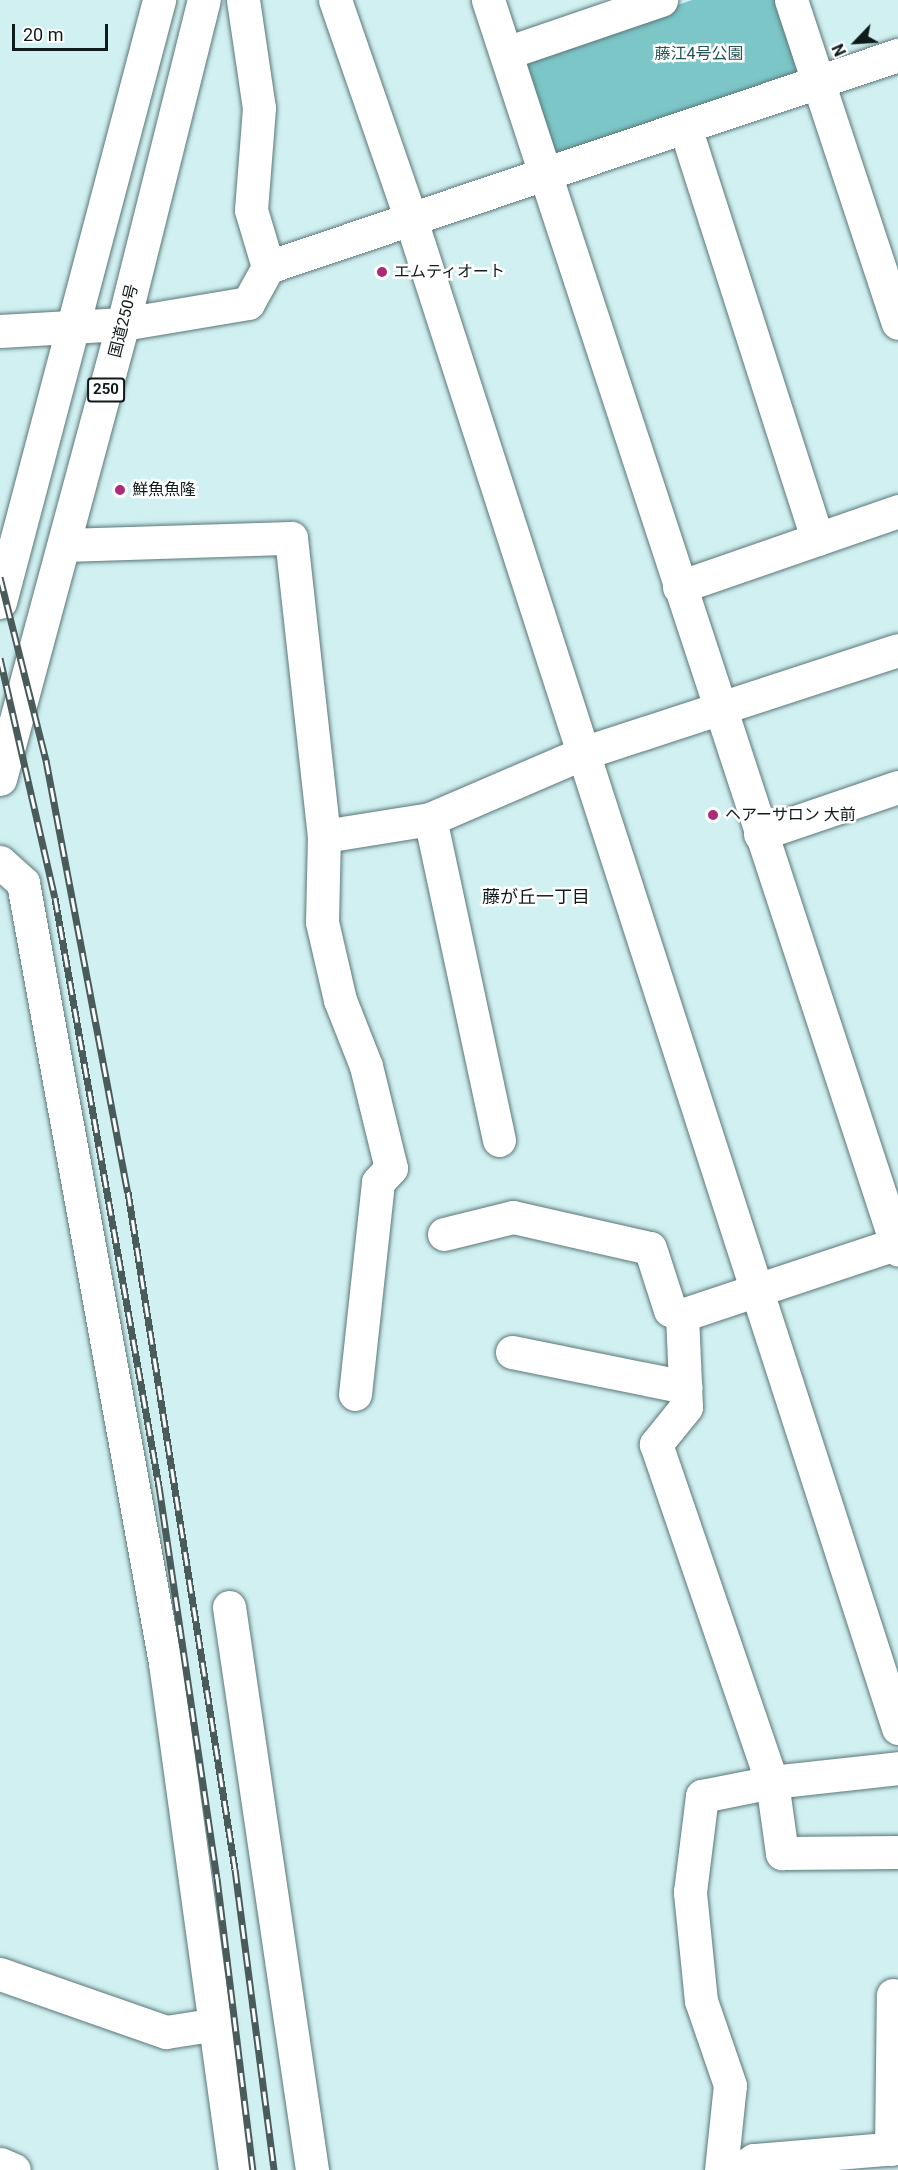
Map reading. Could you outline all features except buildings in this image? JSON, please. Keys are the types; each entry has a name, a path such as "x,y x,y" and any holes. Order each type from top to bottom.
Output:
{"main road":[{"path":"2,581 74,326 159,0"},
{"name":"国道250号","path":"0,779 123,324 204,0"},
{"path":"243,0 259,108 251,210 268,267"},
{"path":"335,0 410,217 898,1728"},
{"path":"444,1234 513,1217 650,1248 670,1310 682,1315 897,1246 718,710 488,0"},
{"path":"791,0 898,323"},
{"path":"506,53 651,2"},
{"path":"0,331 123,324 248,303 268,267 410,217 546,174 898,55"},
{"path":"685,127 817,539"},
{"path":"679,587 898,511"},
{"path":"65,545 291,538 324,836 322,922 340,1000 366,1066 391,1168 378,1182 355,1394"},
{"path":"324,836 430,819 583,753 898,650"},
{"path":"760,834 898,787"},
{"path":"430,819 499,1140"},
{"path":"0,862 24,883 165,1663 217,2024 235,2170"},
{"path":"682,1315 687,1407 656,1444 772,1782 782,1853 898,1852"},
{"path":"512,1352 686,1387"},
{"path":"229,1607 312,2170"},
{"path":"721,2170 730,2085 701,2001 690,1892 702,1797 772,1782 898,1768"},
{"path":"0,1974 166,2032 217,2024"},
{"path":"739,2170 754,2160 895,2148 893,1995"},
{"path":"0,2164 14,2170"}],"green space":[{"name":"藤江4号公園","path":"692,0 776,0 803,77 552,157 520,61"}],"railway":[{"path":"0,577 46,760 128,1192 235,1869 274,2170"},
{"path":"0,658 55,898 159,1486 217,1878 253,2170"}],"place":[{"name":"エムティオート","path":"382,272"},
{"name":"鮮魚魚隆","path":"120,490"},
{"name":"ヘアーサロン 大前","path":"713,815"}],"district":[{"name":"藤が丘一丁目","path":"536,897"}]}
